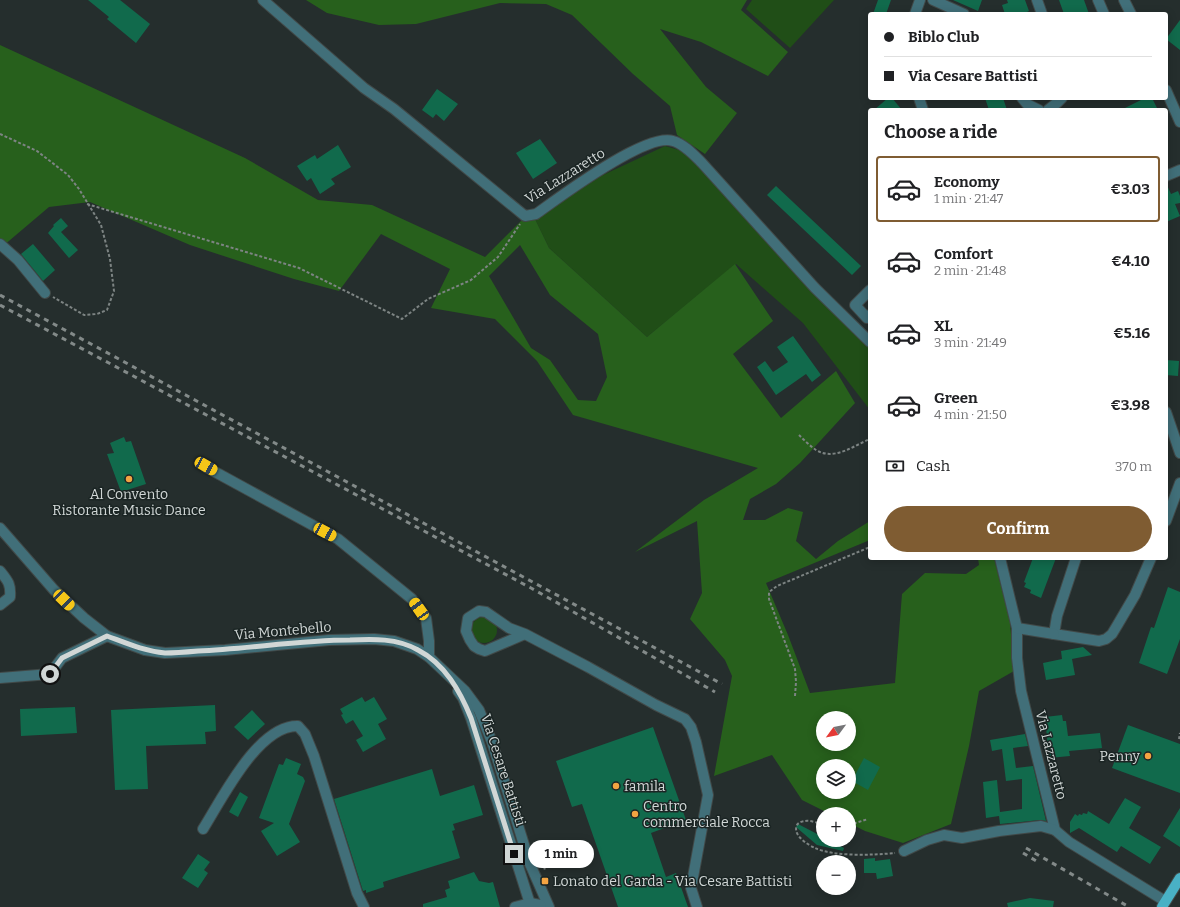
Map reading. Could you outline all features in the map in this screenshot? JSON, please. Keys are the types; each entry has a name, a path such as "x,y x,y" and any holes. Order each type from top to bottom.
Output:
{"main road":[{"path":"1163,905 1180,878"}],"street":[{"name":"Via Lazzaretto","path":"263,0 364,88 394,109 525,216 536,214 623,156 648,144 663,140 672,140 683,146 702,163 815,288 868,340"},
{"path":"916,12 920,0"},
{"path":"933,0 960,12"},
{"path":"1037,0 1041,12"},
{"path":"1098,0 1103,12"},
{"path":"1124,0 1129,12"},
{"path":"1168,94 1179,116"},
{"path":"1024,100 1027,104 1035,108"},
{"path":"1050,108 1060,100"},
{"path":"1168,175 1180,170"},
{"path":"0,244 18,260 45,293"},
{"path":"868,292 855,305 868,318"},
{"path":"1168,418 1180,454"},
{"path":"206,466 338,539 412,599 426,618 429,656"},
{"path":"1168,516 1180,483"},
{"name":"Via Montebello","path":"0,528 54,590 84,618 107,636 145,650 165,653 225,650 329,640 374,639 394,641 417,649 429,656 444,669"},
{"name":"Via Lazzaretto","path":"1000,560 1017,628 1017,658 1021,691 1055,830"},
{"path":"1054,634 1057,616 1075,560"},
{"path":"1017,628 1099,641 1106,639 1112,634 1136,595 1151,560"},
{"path":"0,570 9,583 10,597 0,605"},
{"path":"525,634 485,651 474,646 466,631 466,624 468,618 475,613 479,611 486,612 509,628 525,634 685,719 691,728 696,742 708,794 691,888 697,907"},
{"path":"0,678 50,674 62,658 107,636"},
{"name":"Via Cesare Battisti","path":"444,669 463,698 471,718 530,905"},
{"name":"Via Cesare Battisti","path":"444,669 465,691 479,710 506,784 530,864 549,907"},
{"path":"203,829 260,743 289,726 298,726 305,734 314,756 357,893 364,907"},
{"path":"904,851 927,840 944,835 962,838 999,831 1041,826 1055,830 1069,842 1163,905"},
{"path":"515,907 530,905 540,905 541,907"}],"path":[{"path":"0,134 37,151 68,175 79,189 101,225 110,259 114,291 107,310 96,314 84,315 45,293"},
{"path":"87,204 299,268 402,320 428,299 471,280 498,257 525,216"},
{"path":"799,435 815,450 831,454 839,453 868,440"},
{"path":"794,696 796,682 795,669 770,599 769,592 777,586 868,548"},
{"path":"1179,739 1180,733"},
{"path":"856,823 868,820"},
{"path":"816,823 804,821 798,823 796,828 801,839 814,848 828,852 876,855 904,851"}],"green space":[{"path":"306,0 747,0 741,10 788,52 768,76 701,42 660,29 706,87 737,113 705,154 677,135 670,106 633,74 572,15 546,4 500,3 416,24 379,25 327,13"},
{"path":"752,0 834,0 790,48 746,9"},
{"path":"0,45 245,158 318,200 372,205 485,257 521,221 535,219 549,248 647,337 735,264 773,321 733,354 781,418 836,371 855,403 800,463 776,484 750,499 743,520 765,520 788,508 803,512 796,541 816,559 838,541 868,522 868,541 766,583 810,693 895,683 902,594 925,573 966,574 979,565 978,560 994,560 1010,622 1014,671 979,691 969,746 951,824 903,843 865,831 856,826 856,807 816,807 802,800 772,755 714,776 732,676 725,660 690,619 702,593 697,521 635,552 704,500 758,468 573,415 537,361 495,319 431,308 450,269 381,234 339,291 294,279 190,245 90,202 49,207 3,246 0,244","holes":["520,245 550,295 598,334 607,377 596,401 578,400 550,360 531,348 489,276"]},
{"path":"665,146 679,150 702,163 868,340 868,407 803,323 736,264 647,337 549,248 535,219 601,176"},
{"path":"484,617 493,621 497,630 493,639 484,643 475,639 471,630 475,621"}],"building":[{"path":"88,0 120,0 150,24 136,43 107,19 109,17"},
{"path":"878,0 891,0 887,12 874,12"},
{"path":"953,0 982,0 978,11"},
{"path":"1007,0 1025,0 1029,11 1004,12 1002,5 1008,3"},
{"path":"1059,0 1084,0 1088,12 1063,12"},
{"path":"1180,20 1180,50 1168,41 1168,36"},
{"path":"437,89 458,104 444,121 436,114 433,118 422,110"},
{"path":"886,100 894,100 900,108 876,108"},
{"path":"986,100 1004,100 1006,108 988,108"},
{"path":"1141,100 1153,100 1157,108 1125,108"},
{"path":"540,139 557,163 533,179 516,153"},
{"path":"338,145 351,167 331,179 335,184 320,194 311,178 307,181 297,166 315,155 317,159"},
{"path":"776,186 861,266 852,275 767,195"},
{"path":"1168,187 1171,194 1178,191 1180,203 1175,204 1180,216 1168,221"},
{"path":"61,218 68,226 61,232 78,250 69,258 48,233 54,226 53,225"},
{"path":"33,244 55,270 43,281 21,254"},
{"path":"793,336 821,375 812,382 806,374 776,395 757,367 765,361 773,372 788,362 777,347"},
{"path":"1168,360 1179,361 1178,376 1168,375"},
{"path":"124,437 126,442 131,441 146,484 121,492 107,454 114,453 110,443"},
{"path":"1032,560 1055,560 1041,598 1030,593 1031,590 1024,587 1026,583 1024,582"},
{"path":"1168,587 1180,592 1180,639 1167,674 1139,663 1151,627 1154,628"},
{"path":"1083,647 1092,655 1072,659 1075,675 1046,680 1043,663 1062,659 1061,651"},
{"path":"362,697 365,702 374,697 387,719 378,724 386,739 363,752 356,740 363,736 353,720 346,724 341,715 343,714 340,709"},
{"path":"215,705 216,731 205,732 206,744 146,746 148,789 115,790 111,710"},
{"path":"75,707 77,733 21,736 20,709"},
{"path":"252,710 265,724 248,740 234,727"},
{"path":"1062,715 1063,721 1066,721 1068,736 1100,733 1102,748 1069,751 1070,756 1049,758 1045,717"},
{"name":"Penny","path":"1128,725 1180,744 1180,793 1112,768"},
{"name":"Centro commerciale Rocca","path":"653,727 686,820 651,833 666,877 676,873 688,907 618,907 582,804 572,807 556,761"},
{"path":"1025,734 1028,746 1013,748 1016,768 1033,766 1046,821 1040,820 1000,824 999,816 986,818 983,782 997,780 1000,812 1022,809 1022,779 1006,781 1002,749 992,751 990,740"},
{"path":"286,758 301,764 297,774 303,777 305,781 289,824 300,842 277,856 261,831 274,823 259,818 279,764 283,765"},
{"path":"864,758 880,767 868,790 856,783 856,773"},
{"path":"432,769 440,796 474,785 483,815 453,824 455,830 452,831 460,858 383,882 384,887 366,893 366,890 363,891 334,799"},
{"path":"240,792 248,797 238,817 229,812"},
{"path":"1125,798 1141,807 1129,828 1161,847 1150,864 1121,846 1117,852 1079,828 1070,833 1070,822 1075,814 1078,816 1079,814 1082,815 1083,813 1087,814 1088,811 1109,824"},
{"path":"1180,808 1180,847 1163,836"},
{"path":"798,824 816,833 816,844 796,827"},
{"path":"826,847 842,847 844,848 843,851"},
{"path":"198,854 210,862 204,870 208,873 198,888 182,878"},
{"path":"875,858 875,861 890,859 893,876 877,879 876,873 864,873 864,859"},
{"path":"474,872 479,881 489,883 493,882 500,907 423,907 423,904 447,897 445,890 450,888 448,881"},
{"path":"1030,898 1054,901 1053,907 1008,907 1007,903"}],"railway":[{"path":"0,295 722,684"},
{"path":"0,305 531,588 715,692"},
{"path":"1026,848 1129,907"},
{"path":"1023,853 1038,862"}],"place":[{"name":"Al Convento Ristorante Music Dance","path":"129,479"},
{"name":"Penny","path":"1148,756"},
{"name":"famila","path":"616,786"},
{"name":"Centro commerciale Rocca","path":"635,814"},
{"name":"Lonato del Garda - Via Cesare Battisti","path":"545,881"}],"route":[{"path":"50,674 62,658 107,636 145,650 165,653 225,650 329,640 374,639 394,641 417,649 429,656 444,669 463,698 471,718 514,854"}]}
